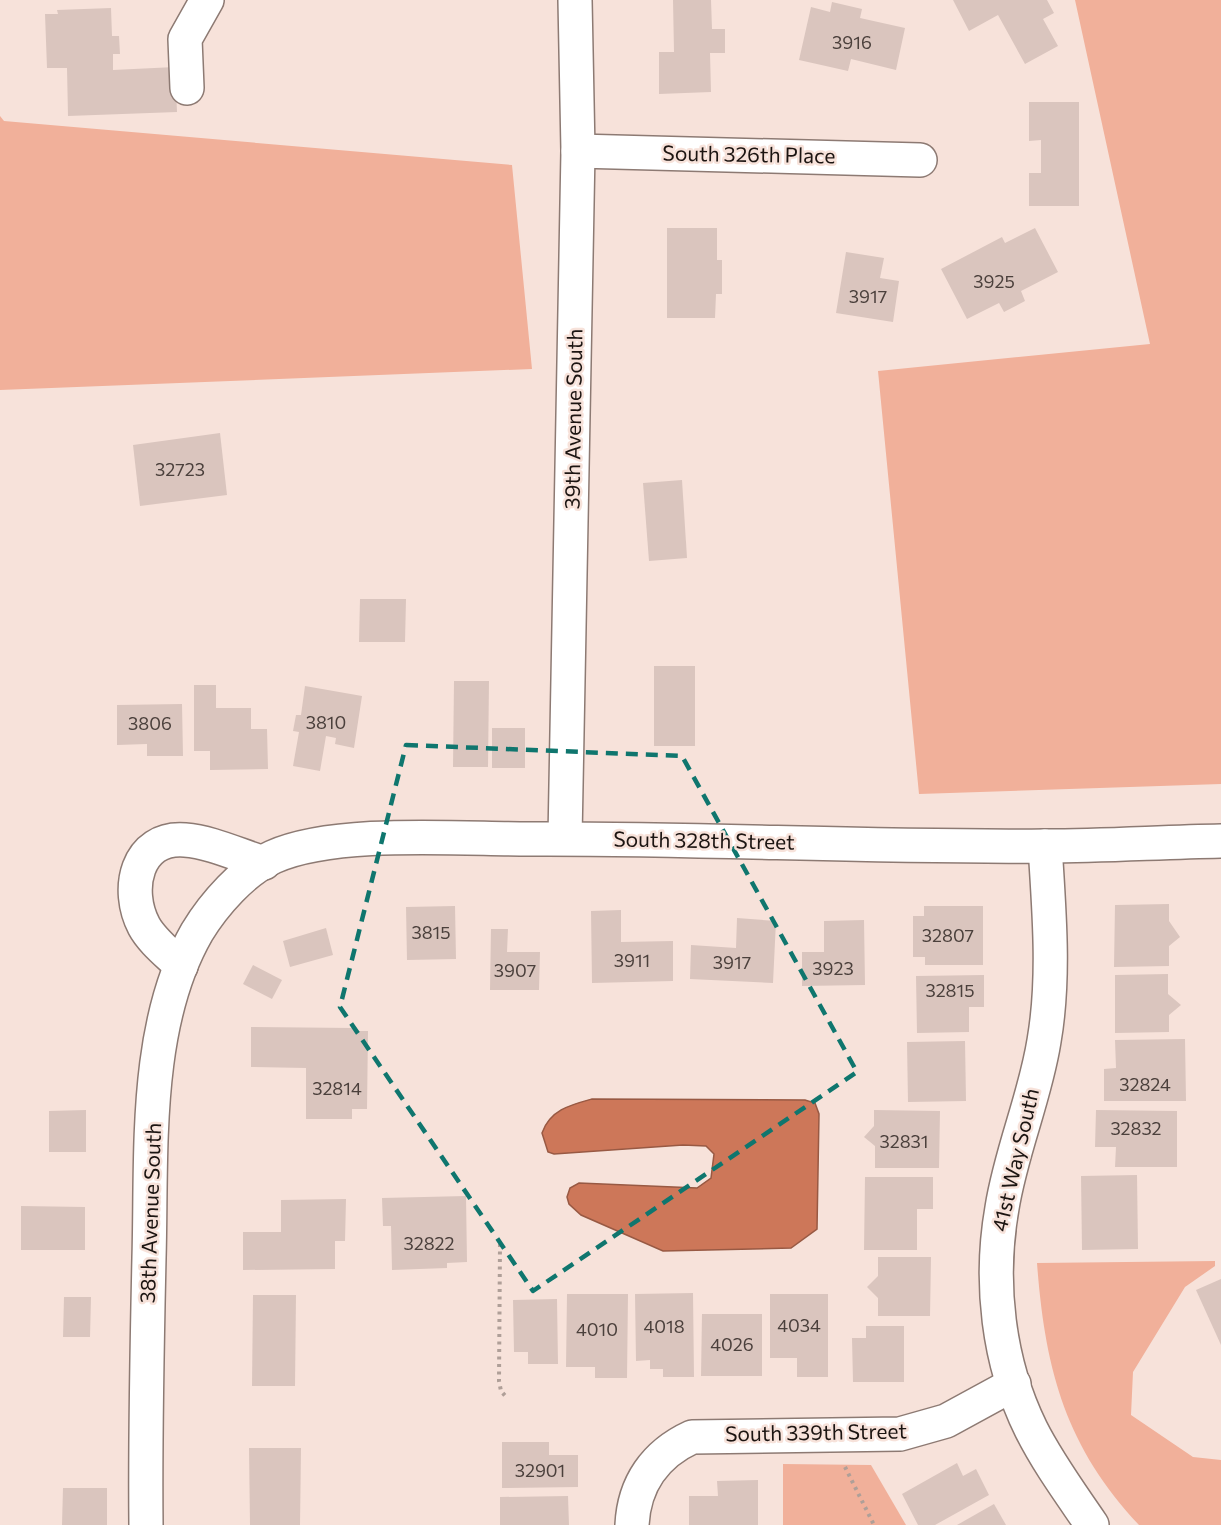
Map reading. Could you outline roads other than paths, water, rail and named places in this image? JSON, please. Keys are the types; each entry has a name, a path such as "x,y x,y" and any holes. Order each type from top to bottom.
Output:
{"street":[{"path":"188,88 186,39 207,0"},
{"name":"39th Avenue South","path":"565,838 578,151 575,0"},
{"name":"South 326th Place","path":"578,151 920,160"},
{"name":"South 328th Street","path":"212,913 244,875 274,857 307,847 364,839 565,838 1045,846 1221,841"},
{"path":"181,966 144,927 137,909 135,882 138,864 145,854 162,842 183,840 208,845 264,863"},
{"name":"41st Way South","path":"1045,846 1049,954 1044,1041 1002,1208 997,1252 999,1316 1007,1364 1032,1430 1092,1525"},
{"name":"38th Avenue South","path":"146,1525 145,1441 154,1118 159,1048 170,990 199,929 212,913"},
{"name":"South 339th Street","path":"632,1525 637,1496 653,1465 665,1452 692,1437 882,1436 924,1429 946,1421 1014,1384"}]}
